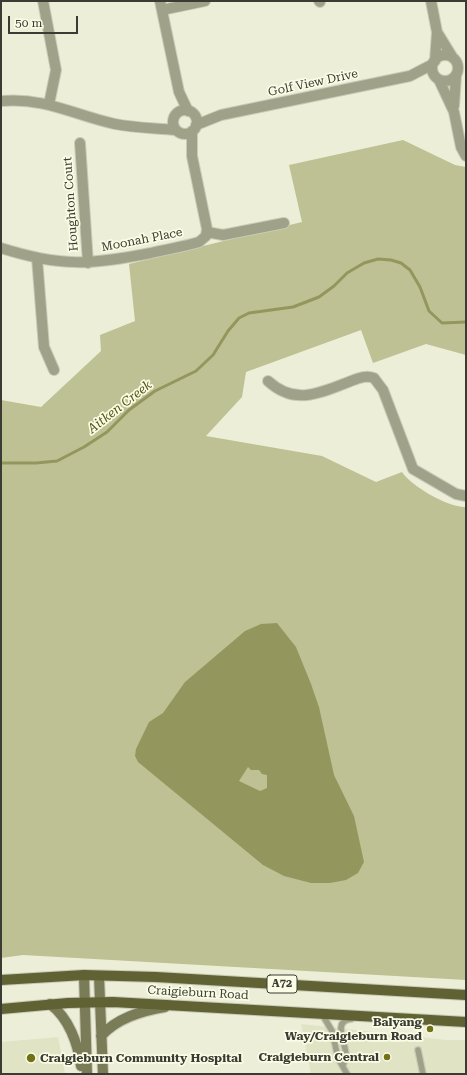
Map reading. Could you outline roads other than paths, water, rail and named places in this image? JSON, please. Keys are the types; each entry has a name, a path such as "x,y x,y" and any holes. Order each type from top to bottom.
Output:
{"main road":[{"name":"Craigieburn Road","path":"1,980 84,975 164,977 466,995"},
{"name":"Craigieburn Road","path":"1,1009 50,1004 100,1002 182,1005 466,1022"}],"street":[{"path":"43,1 56,70 49,104"},
{"path":"192,156 173,124 176,115 179,92 161,5 205,1"},
{"path":"431,1 437,32 432,70 454,112 461,147 466,156"},
{"path":"437,32 458,66 460,73 454,112"},
{"path":"434,62 443,56 466,60"},
{"name":"Golf View Drive","path":"410,76 434,62"},
{"path":"438,79 448,81 460,73"},
{"name":"Golf View Drive","path":"178,131 194,128 221,115 410,76 438,79"},
{"path":"179,92 191,112 194,128 192,156 207,232 223,235 284,223"},
{"path":"1,101 30,101 49,104 116,125 178,131"},
{"name":"Golf View Drive","path":"176,115 191,112 221,115"},
{"path":"148,127 176,115"},
{"name":"Houghton Court","path":"80,143 88,263"},
{"name":"Moonah Place","path":"1,248 37,258 63,263 88,263 122,259 193,244 203,239 207,232"},
{"path":"37,258 44,347 54,370"},
{"path":"268,381 280,391 307,396 362,378 374,378 383,390 412,469 456,494 466,496"},
{"path":"84,975 87,1074"},
{"path":"98,976 103,1074"},
{"path":"50,1004 58,1010 74,1037 79,1053 82,1074"},
{"path":"101,1036 110,1026 134,1014 182,1005"}],"lane":[{"path":"321,1013 325,1017 332,1031 338,1058 344,1065 347,1074"},
{"path":"344,1065 346,1055 340,1031 342,1023 347,1019 408,1022 433,1019"},
{"path":"418,1050 423,1074"}],"waterway":[{"name":"Aitken Creek","path":"1,463 36,463 57,461 84,447 107,432 129,410 155,391 196,371 213,355 228,331 239,318 249,313 293,307 319,297 334,286 347,273 364,263 378,259 391,260 401,263 410,270 420,287 429,311 442,323 466,322"}],"place":[{"name":"Balyang Way/Craigieburn Road","path":"430,1029"},
{"name":"Craigieburn Central","path":"387,1057"},
{"name":"Craigieburn Community Hospital","path":"31,1058"}]}
